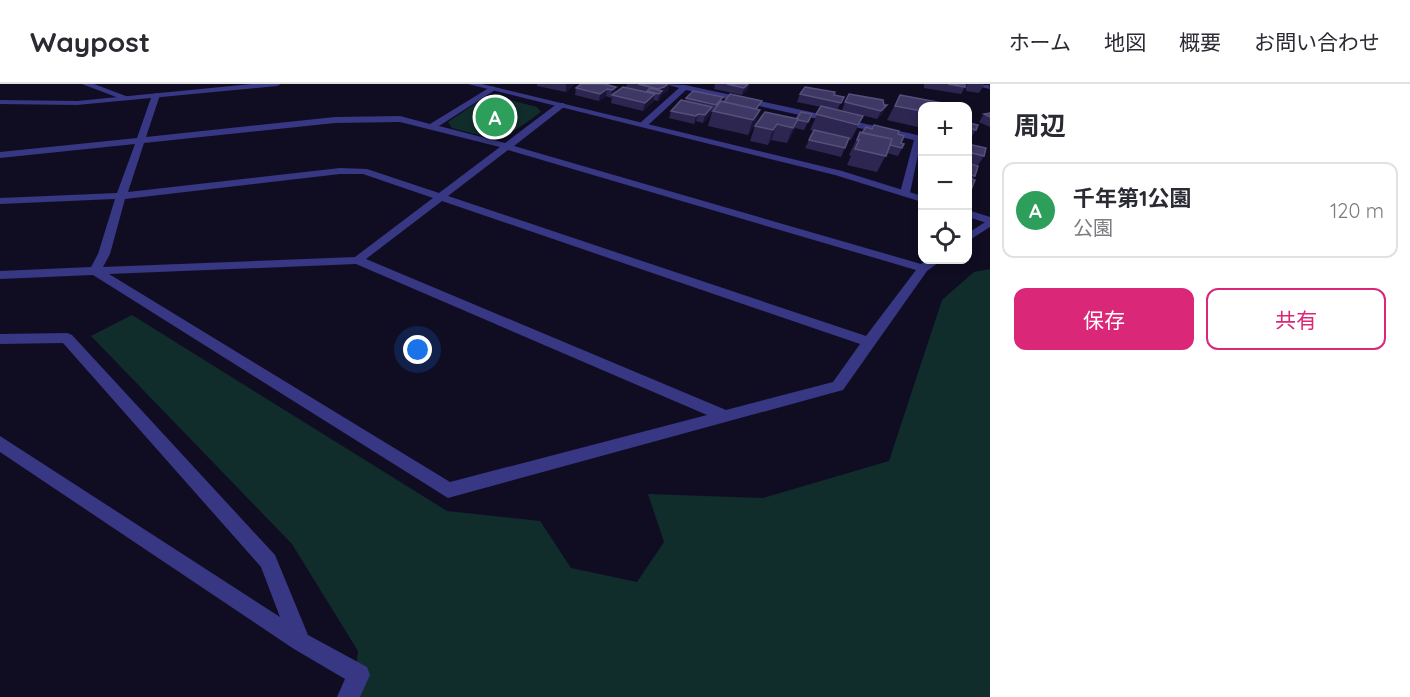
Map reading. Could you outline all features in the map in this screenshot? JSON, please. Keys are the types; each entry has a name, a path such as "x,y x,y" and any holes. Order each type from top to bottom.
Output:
{"street":[{"path":"86,84 127,98"},
{"path":"0,102 61,104 277,84"},
{"path":"472,84 838,173 918,197"},
{"path":"669,84 919,138 905,193"},
{"path":"971,84 989,87"},
{"path":"643,125 685,87"},
{"path":"433,126 492,88"},
{"path":"95,271 104,254 121,196 156,95"},
{"path":"358,260 561,105"},
{"path":"0,155 370,118 400,119 433,126 918,261"},
{"path":"0,201 121,196 340,171 364,171 868,342"},
{"path":"972,214 990,221"},
{"path":"972,235 990,221"},
{"path":"0,275 358,260 728,417"},
{"path":"95,271 448,490 838,386 868,342 930,264"},
{"path":"0,339 67,338 268,561 301,642"},
{"path":"0,443 301,642 359,675 348,697"}],"green space":[{"path":"494,96 537,107 541,112 507,134 491,137 452,128 448,122 482,99"},
{"path":"990,269 990,697 352,697 358,651 292,544 91,336 132,315 447,511 540,521 571,568 637,582 664,542 648,494 763,498 889,461 942,300 974,272"}],"building":[{"path":"581,84 604,84 616,87 600,94 576,88"},
{"path":"638,84 668,84 658,89"},
{"path":"727,84 748,84 744,88"},
{"path":"948,84 965,84 965,87"},
{"path":"623,87 655,94 645,103 612,95"},
{"path":"805,87 835,92 834,95 844,97 841,103 800,94"},
{"path":"650,88 662,91 659,94 647,91"},
{"path":"693,91 723,97 716,105 686,98"},
{"path":"730,94 762,101 756,109 724,102"},
{"path":"849,94 883,100 884,105 887,105 881,111 845,102"},
{"path":"900,95 938,102 918,102 918,110 895,106"},
{"path":"681,100 712,107 705,115 696,116 671,111"},
{"path":"721,101 760,110 753,120 713,111"},
{"path":"821,106 863,116 858,125 816,114"},
{"path":"765,112 798,119 793,128 777,124 773,130 755,126"},
{"path":"801,112 812,114 808,122 798,120"},
{"path":"972,124 978,125 976,130 972,129"},
{"path":"874,125 899,131 898,134 904,136 901,143 904,144 902,148 890,145 892,139 862,133 866,127 872,129"},
{"path":"814,130 849,138 845,148 809,140"},
{"path":"860,132 892,139 886,156 855,149"},
{"path":"972,145 986,148 984,156 972,153"},
{"path":"972,164 978,166 975,176 972,175"}],"place":[{"name":"千年第1公園","path":"495,117"}]}
